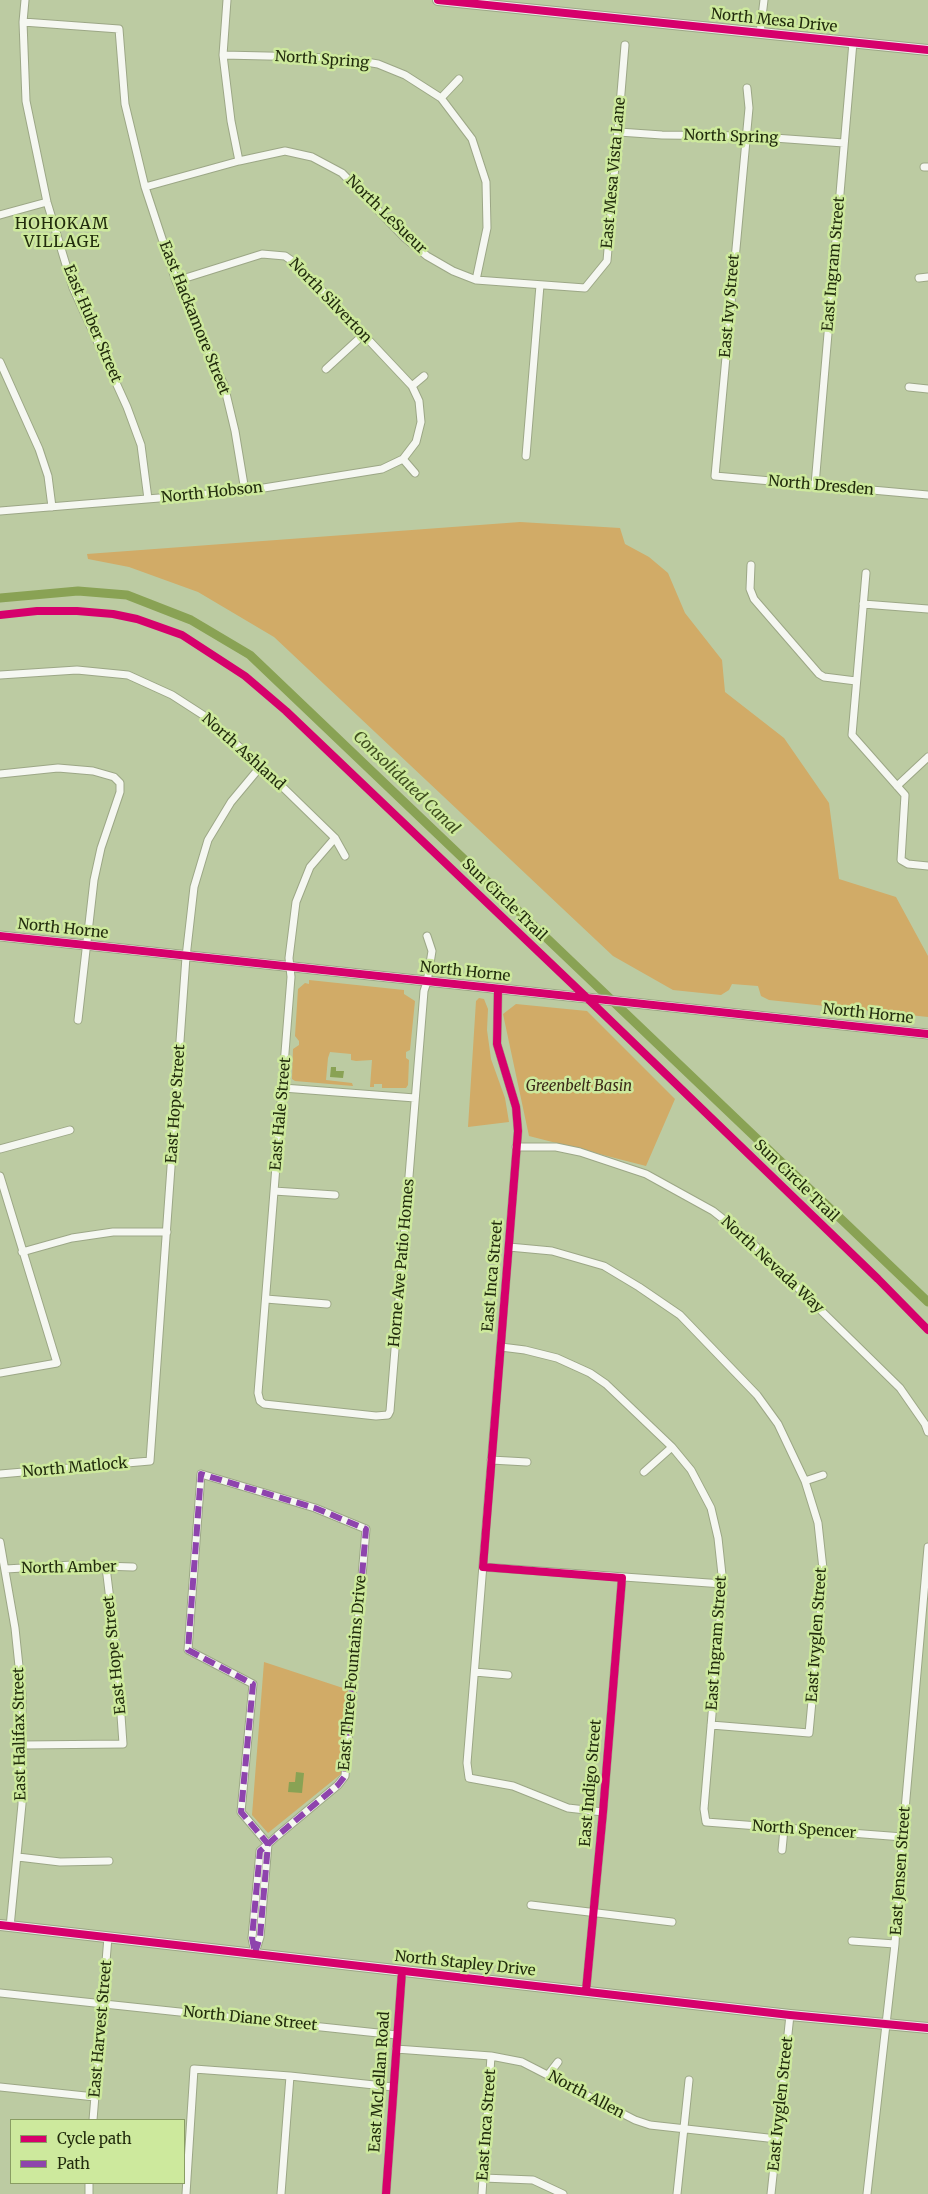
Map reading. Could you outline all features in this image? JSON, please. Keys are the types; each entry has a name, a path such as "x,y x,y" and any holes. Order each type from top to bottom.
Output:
{"main road":[{"name":"North Mesa Drive","path":"438,0 928,50"},
{"name":"North Stapley Drive","path":"5,1926 790,2015 928,2028"}],"street":[{"name":"East Huber Street","path":"25,0 23,22 26,102 47,202 74,288 127,407 141,445 148,499"},
{"path":"227,0 223,54 231,121 239,161"},
{"path":"760,33 764,0"},
{"name":"East Hackamore Street","path":"23,22 119,29 125,104 145,187 176,281 224,385 235,431 245,491"},
{"name":"East Ingram Street","path":"815,485 853,42"},
{"name":"East Mesa Vista Lane","path":"540,285 585,288 606,261 626,45"},
{"name":"North Spring","path":"223,54 310,56 369,62 404,75 442,98"},
{"path":"459,79 442,98 472,139 486,182 487,228 476,280"},
{"name":"East Ivy Street","path":"715,476 749,108 747,88"},
{"name":"North Spring","path":"618,132 662,135 746,136 844,142"},
{"name":"North LeSueur","path":"145,187 239,161 285,151 312,157 342,173 405,238 427,256 453,271 476,280 540,285"},
{"path":"0,215 47,202"},
{"name":"North Silverton","path":"176,281 262,254 285,256 298,265 412,386 419,401 421,422 416,442 403,459"},
{"path":"918,278 928,278"},
{"path":"526,456 540,285"},
{"path":"326,369 363,336"},
{"path":"0,362 39,450 48,476 52,507"},
{"path":"412,386 424,376"},
{"path":"909,388 928,389"},
{"path":"403,459 415,473"},
{"name":"North Hobson","path":"0,511 245,491 382,469 403,459"},
{"name":"North Dresden","path":"715,476 928,495"},
{"path":"751,565 750,590 754,598 818,674 824,678 856,680"},
{"path":"866,573 852,735 905,795 901,860 908,864 928,866"},
{"path":"863,604 928,609"},
{"name":"North Ashland","path":"0,675 77,670 128,675 172,695 204,714 261,766 335,838 345,856"},
{"path":"897,786 928,757"},
{"name":"East Hope Street","path":"150,1462 186,957 194,887 208,840 230,802 261,766"},
{"path":"0,774 58,768 93,771 114,777 120,783 120,792 101,848 94,880 78,1020"},
{"name":"East Hale Street","path":"260,1401 258,1393 291,977 289,958 296,902 310,867 335,838"},
{"name":"North Horne","path":"0,936 928,1034"},
{"name":"Horne Ave Patio Homes","path":"260,1401 270,1406 376,1416 388,1415 390,1410 424,991 432,951 427,936"},
{"name":"East Inca Street","path":"498,990 497,1044 516,1107 518,1122 467,1763 469,1778 513,1786 568,1808 603,1812"},
{"path":"283,1088 415,1098"},
{"path":"0,1149 70,1130"},
{"name":"North Nevada Way","path":"516,1147 556,1147 580,1152 646,1174 713,1211 746,1237 900,1388 925,1424 928,1432"},
{"path":"0,1176 22,1252 58,1362 0,1373"},
{"path":"274,1191 336,1195"},
{"path":"22,1252 72,1238 96,1234 113,1232 167,1232"},
{"name":"East Ivyglen Street","path":"509,1247 552,1251 604,1266 640,1287 680,1315 757,1396 778,1424 805,1480 818,1524 823,1570 809,1733 711,1726"},
{"path":"266,1300 328,1304"},
{"name":"East Ingram Street","path":"501,1347 545,1354 590,1373 619,1396 672,1447 691,1470 711,1508 718,1538 723,1584 704,1809 706,1822"},
{"path":"644,1472 672,1447"},
{"path":"491,1460 528,1462"},
{"name":"North Matlock","path":"0,1474 150,1462"},
{"name":"East Three Fountains Drive","path":"201,1474 315,1508 366,1529 345,1776 338,1785 268,1844 241,1812 253,1684 188,1650 201,1474"},
{"path":"805,1480 824,1475"},
{"name":"East Halifax Street","path":"0,1542 15,1628 22,1695 22,1804 18,1857 5,1926"},
{"name":"East Jensen Street","path":"867,2194 888,2024 928,1547"},
{"name":"North Amber","path":"6,1570 72,1565 133,1567"},
{"name":"East Hope Street","path":"22,1745 123,1744 117,1658 106,1567"},
{"path":"483,1567 723,1584"},
{"name":"East Indigo Street","path":"586,1991 622,1578"},
{"path":"475,1672 508,1674"},
{"name":"North Spencer","path":"706,1822 903,1838"},
{"path":"782,1850 784,1829"},
{"path":"255,1953 260,1936 268,1844"},
{"path":"18,1857 60,1862 109,1860"},
{"path":"531,1905 672,1922"},
{"name":"East Harvest Street","path":"94,2119 108,1937"},
{"path":"852,1941 895,1944"},
{"name":"East McLellan Road","path":"386,2194 402,1971"},
{"name":"North Diane Street","path":"0,1993 103,2002 397,2035"},
{"name":"East Ivyglen Street","path":"771,2194 790,2015"},
{"name":"North Allen","path":"396,2049 492,2056 522,2062 635,2120 650,2125 777,2139"},
{"name":"East Inca Street","path":"482,2194 492,2056"},
{"path":"548,2075 558,2062"},
{"path":"186,2194 194,2070 290,2076 394,2088"},
{"path":"281,2194 290,2076"},
{"path":"677,2194 689,2080"},
{"path":"0,2087 95,2098"},
{"path":"483,2178 533,2180 563,2194"}],"green space":[{"path":"520,522 620,528 625,544 649,557 668,573 685,613 722,660 725,692 784,738 829,803 839,879 896,897 928,956 928,1017 769,1000 761,996 758,986 732,984 729,990 721,995 673,990 613,956 274,637 198,592 129,567 88,559 87,554"},
{"path":"309,980 404,990 404,994 415,1001 410,1050 406,1052 406,1058 409,1060 408,1085 406,1088 382,1088 382,1084 374,1084 374,1087 370,1087 372,1060 356,1061 351,1060 351,1054 330,1052 326,1080 352,1083 353,1086 295,1081 292,1079 293,1049 299,1045 299,1041 295,1036 298,989 305,983 309,984"},
{"path":"479,998 484,999 488,1009 487,1030 491,1059 505,1098 509,1122 468,1127 476,1001"},
{"name":"Greenbelt Basin","path":"516,1004 587,1011 675,1099 646,1166 529,1136 503,1014"},
{"path":"264,1662 349,1690 341,1774 268,1833 252,1815"}],"shaded area":[{"path":"331,1067 336,1067 336,1071 344,1071 343,1078 330,1077"},
{"path":"296,1772 304,1773 302,1793 288,1792 289,1782 295,1782"}],"waterway":[{"name":"Consolidated Canal","path":"0,598 78,591 127,595 191,620 250,655 928,1302"}],"marked path":[{"path":"255,1953 252,1938 260,1851 268,1844 277,1836 338,1785 345,1776 366,1529 315,1508 201,1474 188,1650 253,1684 241,1812 268,1844 260,1937 255,1953"}],"cycle path":[{"path":"438,0 928,50"},
{"name":"Sun Circle Trail","path":"0,615 37,611 77,611 113,614 137,619 182,635 245,676 286,711 587,998 878,1279 928,1330"},
{"path":"0,936 928,1034"},
{"path":"498,990 497,1044 516,1107 518,1131 483,1567 622,1578 586,1991"},
{"path":"0,1925 790,2015 928,2028"},
{"path":"386,2194 402,1971"}],"district":[{"name":"HOHOKAM VILLAGE","path":"62,233"}]}
